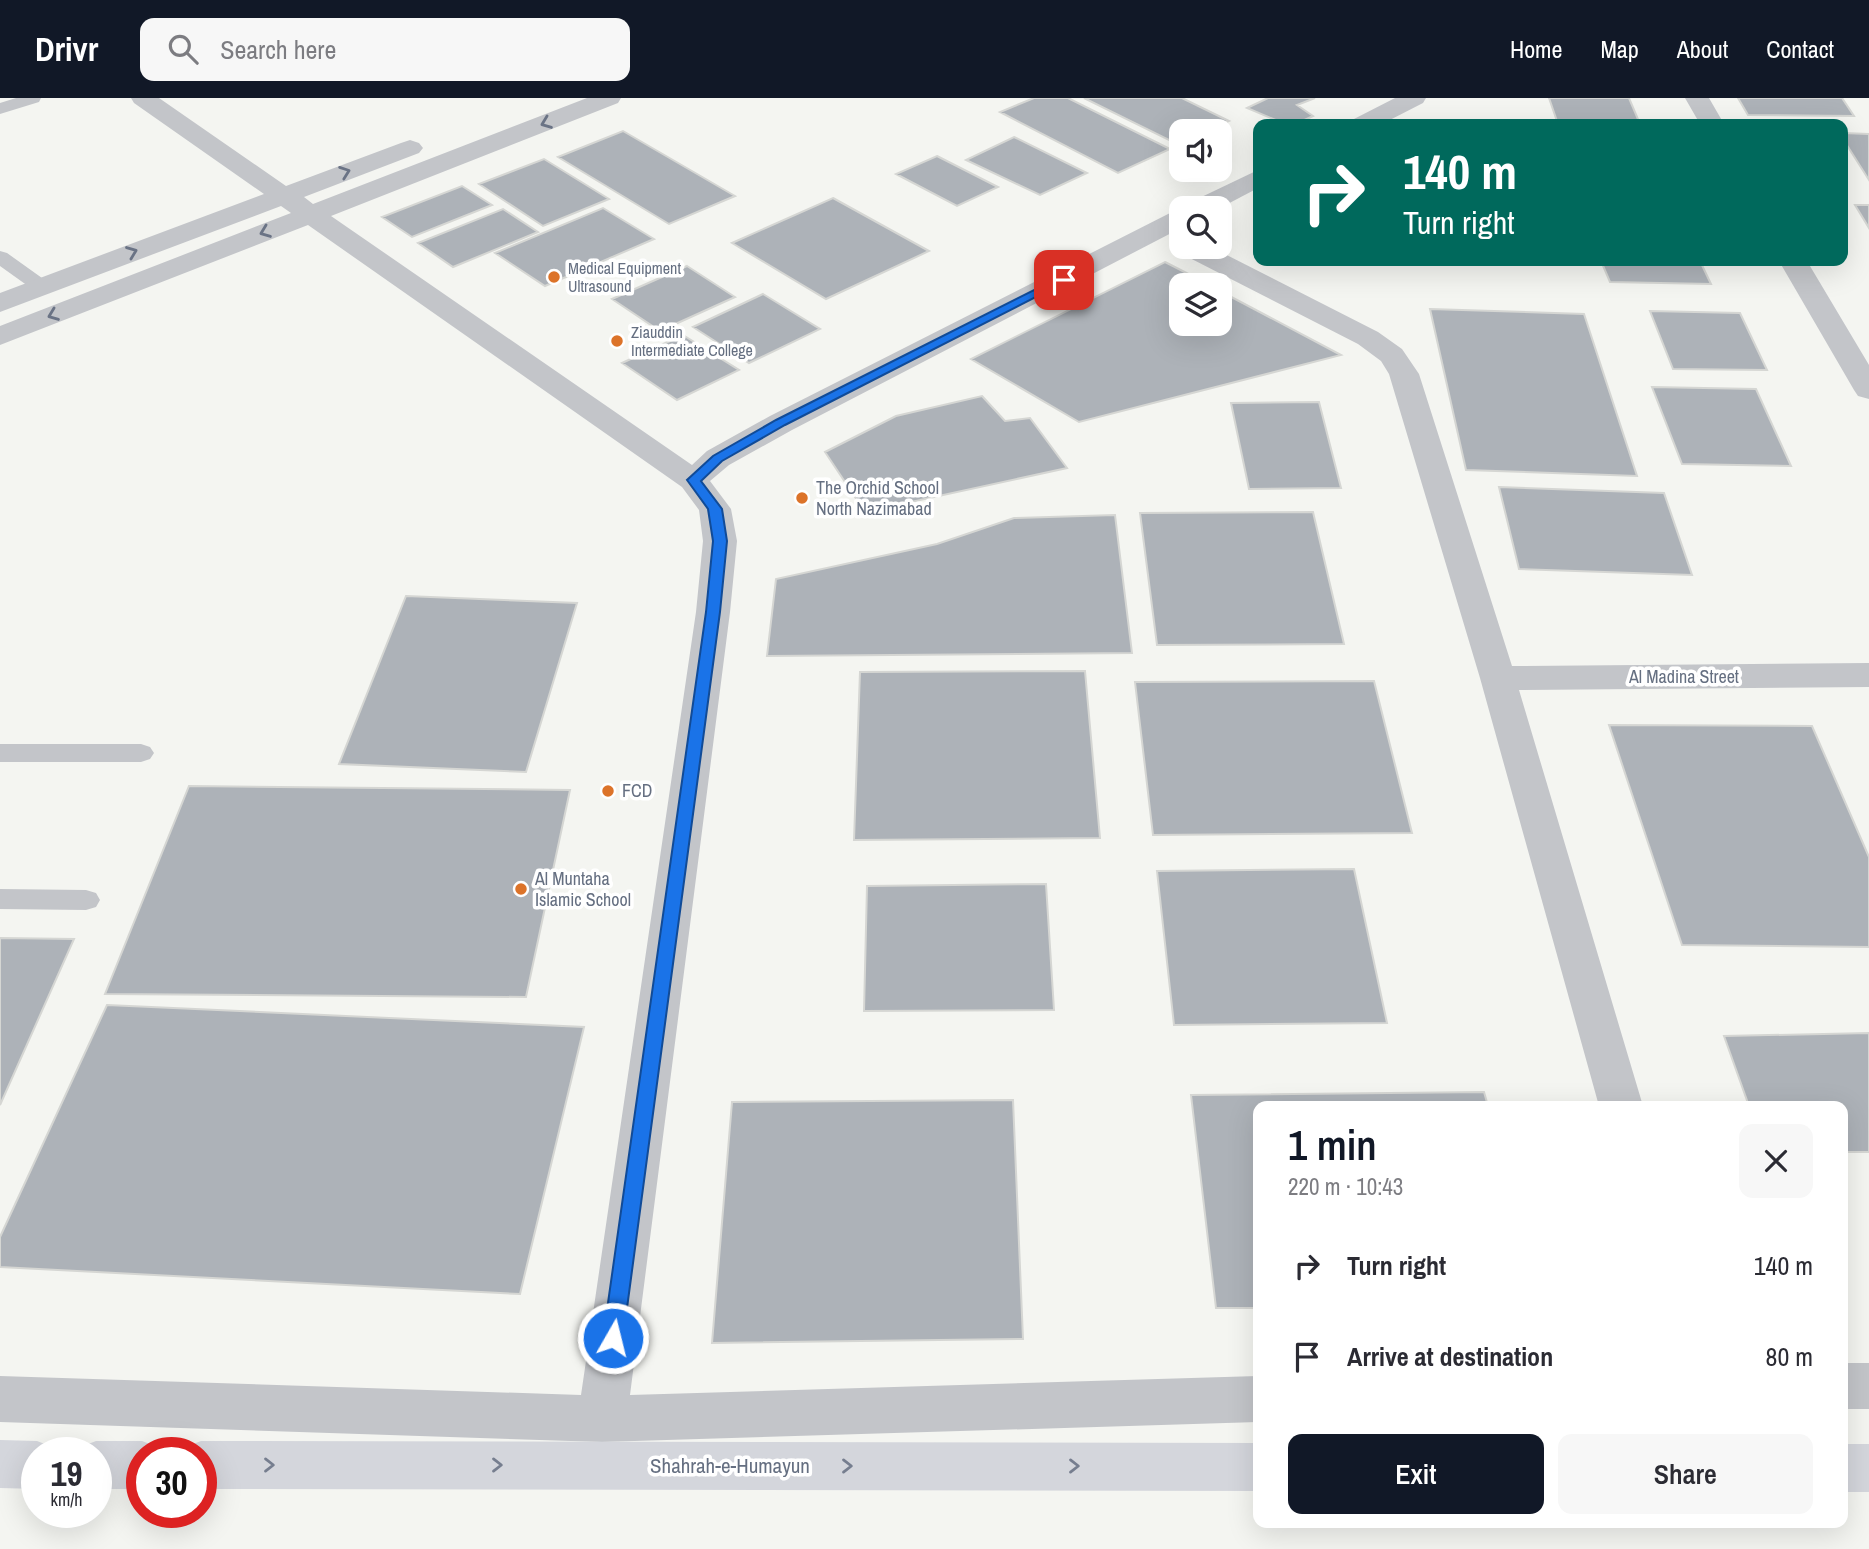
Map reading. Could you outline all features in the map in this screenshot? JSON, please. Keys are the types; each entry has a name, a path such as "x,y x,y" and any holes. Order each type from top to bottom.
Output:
{"main road":[{"path":"0,1465 21,1465"},
{"name":"Shahrah-e-Humayun","path":"217,1465 1253,1466"},
{"path":"1848,1468 1869,1468"}],"street":[{"path":"143,98 693,480 715,509 719,553 602,1419"},
{"path":"458,130 546,98"},
{"path":"0,335 609,98"},
{"path":"1373,119 1414,98"},
{"path":"1697,98 1709,119"},
{"path":"0,303 432,140"},
{"path":"1223,196 1253,181"},
{"path":"693,480 718,458 781,423 1169,233"},
{"path":"1213,259 1368,338 1392,355 1404,374 1498,678 1620,1101"},
{"path":"1796,266 1869,390"},
{"name":"Al Madina Street","path":"1498,678 1869,676"},
{"path":"1848,1386 1869,1387"},
{"path":"0,1399 602,1419 1253,1399"}],"lane":[{"path":"0,109 33,98"},
{"path":"0,257 42,287"},
{"path":"0,753 141,754"},
{"path":"0,899 86,900"}],"building":[{"path":"1034,98 1068,98 1169,149 1118,173 1000,112"},
{"path":"1084,98 1182,98 1225,119 1169,119 1169,140"},
{"path":"1268,98 1315,98 1297,105 1313,116 1307,119 1273,119 1247,108"},
{"path":"1549,98 1629,98 1638,119 1556,119"},
{"path":"1738,98 1842,98 1854,116 1748,115"},
{"path":"623,131 735,196 669,224 558,157"},
{"path":"1848,133 1869,134 1869,180 1848,147"},
{"path":"1014,137 1087,173 1040,195 966,160"},
{"path":"937,156 998,187 957,206 896,174"},
{"path":"544,159 609,199 543,226 479,184"},
{"path":"462,186 492,205 412,237 382,217"},
{"path":"833,198 929,251 826,299 732,243"},
{"path":"1855,205 1869,205 1869,228"},
{"path":"603,208 654,239 545,286 495,253"},
{"path":"503,209 538,232 453,267 418,243"},
{"path":"1165,262 1187,273 1169,273 1169,336 1232,336 1232,297 1341,355 1079,422 971,359"},
{"path":"687,266 735,297 660,331 612,299"},
{"path":"1603,266 1702,266 1711,284 1610,282"},
{"path":"763,294 820,329 749,363 693,327"},
{"path":"1430,309 1584,314 1637,476 1466,470"},
{"path":"1650,311 1740,313 1767,370 1673,369"},
{"path":"683,335 739,370 677,400 622,363"},
{"path":"1652,387 1756,389 1791,466 1682,464"},
{"path":"982,396 1005,421 1030,418 1067,468 865,512 825,452 896,416"},
{"path":"1319,402 1341,488 1249,489 1231,403"},
{"path":"1499,487 1664,493 1692,575 1519,569"},
{"path":"1313,512 1344,644 1157,645 1140,513"},
{"path":"1115,515 1132,653 767,656 776,579 937,544 1014,518"},
{"path":"406,596 577,603 526,772 339,764"},
{"path":"1085,671 1100,838 854,840 860,672"},
{"path":"1374,681 1412,833 1153,835 1135,682"},
{"path":"1609,725 1812,726 1869,857 1869,947 1682,945"},
{"path":"189,786 570,790 526,997 105,994"},
{"path":"1354,869 1387,1023 1174,1025 1157,871"},
{"path":"1046,884 1054,1010 864,1011 867,886"},
{"path":"0,938 74,939 0,1105"},
{"path":"107,1005 584,1027 520,1294 0,1267 0,1237"},
{"path":"1869,1033 1869,1152 1848,1152 1848,1101 1747,1101 1724,1036"},
{"path":"1484,1092 1487,1101 1253,1101 1253,1308 1216,1308 1191,1095"},
{"path":"1013,1100 1023,1339 712,1343 732,1102"}],"place":[{"name":"Medical Equipment Ultrasound","path":"554,277"},
{"name":"Ziauddin Intermediate College","path":"617,341"},
{"name":"The Orchid School North Nazimabad","path":"802,498"},
{"name":"FCD","path":"608,791"},
{"name":"Al Muntaha Islamic School","path":"521,889"}],"route":[{"path":"613,1338 713,612 720,541 715,509 693,480 718,458 781,423 1064,280"}]}
